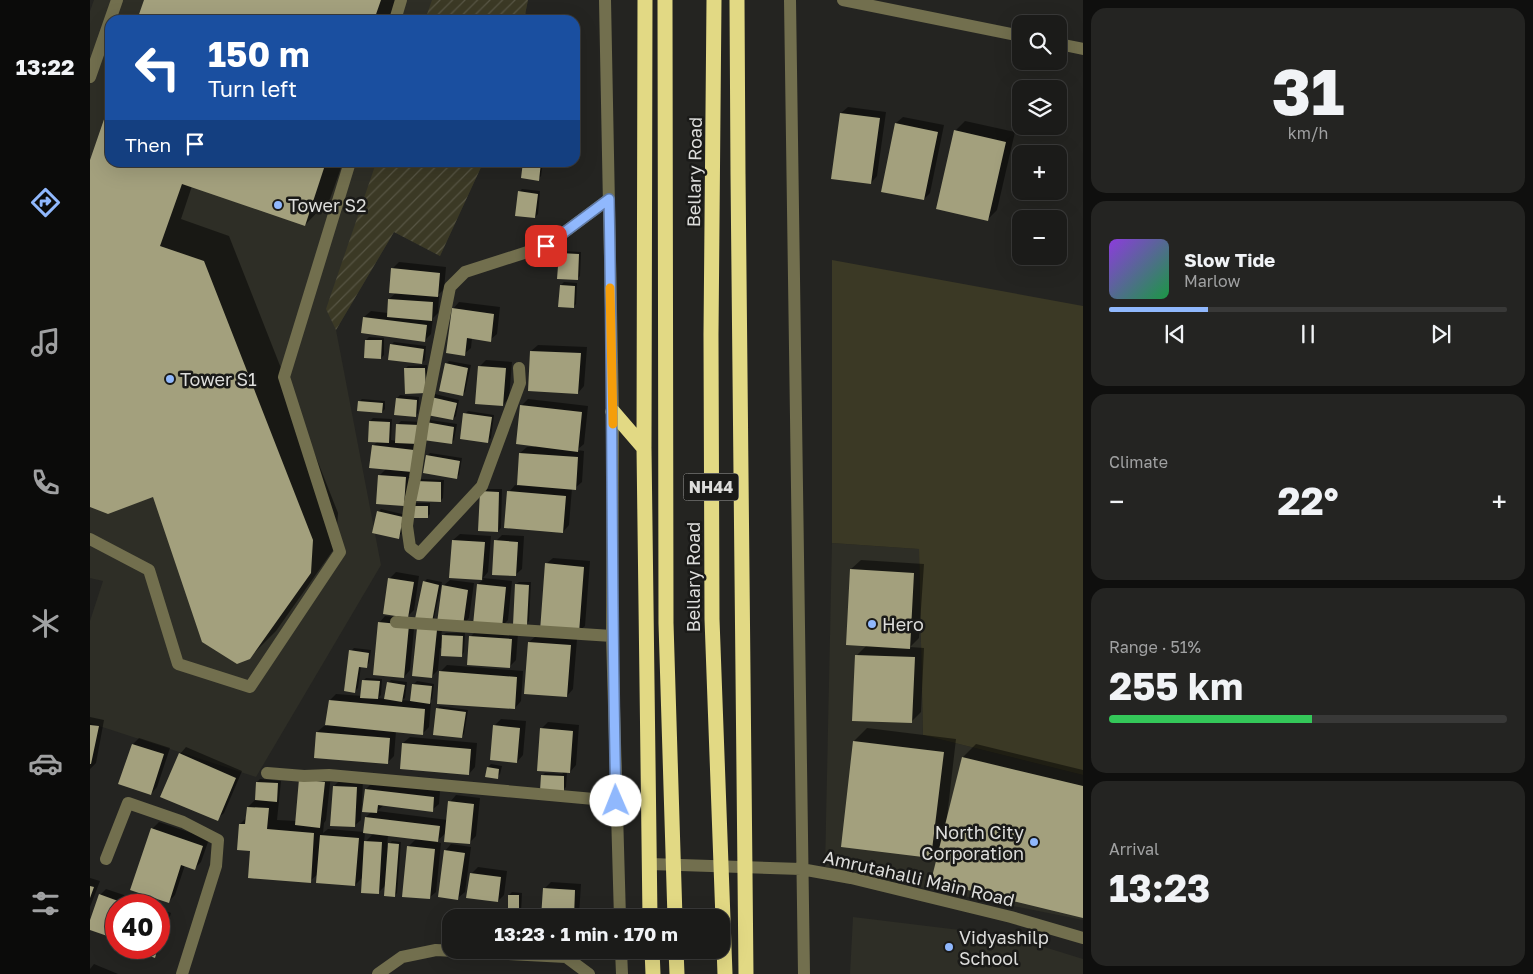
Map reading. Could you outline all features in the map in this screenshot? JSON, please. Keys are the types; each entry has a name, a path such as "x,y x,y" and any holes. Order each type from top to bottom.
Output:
{"highway":[{"path":"645,0 644,448 650,909"},
{"name":"Bellary Road","path":"665,0 666,623 675,909"},
{"name":"Bellary Road","path":"714,0 711,335 712,610 725,974"},
{"path":"737,0 746,974"},
{"path":"613,412 644,448"},
{"path":"652,959 653,974"},
{"path":"676,959 677,974"}],"street":[{"path":"112,15 117,0"},
{"path":"396,15 401,0"},
{"path":"605,0 613,412 612,636 620,909"},
{"path":"790,0 804,974"},
{"path":"843,0 1012,34"},
{"path":"90,77 105,34"},
{"path":"1067,46 1083,49"},
{"path":"90,539 150,570 178,664 250,686 340,552 284,377 348,167"},
{"path":"519,368 520,383 482,486 419,554 410,546 407,526 423,424 450,287 465,272 546,246 609,199"},
{"path":"396,622 612,636"},
{"path":"267,774 329,775 616,801"},
{"path":"106,859 128,803 184,822 218,840 216,866 182,974"},
{"name":"Amrutahalli Main Road","path":"650,864 801,869 851,878 1002,915 1083,938"},
{"path":"378,974 402,957 436,950 566,957 589,974"},
{"path":"621,959 622,974"}],"shaded area":[{"path":"94,0 528,0 525,15 105,15 105,167 481,167 440,256 394,232 336,330 381,565 256,777 90,723 90,621 103,581 90,578 90,11"},
{"path":"432,0 528,0 525,15 427,15"},
{"path":"375,167 481,167 440,256 394,232 336,330 326,309"},
{"path":"832,260 1083,306 1083,775 923,735 919,549 832,543"},
{"path":"832,543 919,549 923,735 1083,775 1083,920 825,868"},
{"name":"Vidyashilp School","path":"853,917 1009,936 1083,959 1083,974 850,974"}],"building":[{"path":"144,0 381,0 376,15 139,15"},
{"path":"840,113 880,118 871,184 831,179"},
{"name":"Tower S1","path":"105,116 105,167 324,167 305,226 182,184 160,246 204,261 313,540 311,573 250,659 237,664 202,642 153,497 108,514 90,507 90,160"},
{"path":"895,123 938,132 924,200 881,192"},
{"path":"954,130 1006,142 988,221 936,209"},
{"path":"522,167 540,167 539,181 521,178"},
{"path":"518,191 538,194 535,218 515,216"},
{"path":"559,253 579,254 578,280 557,279"},
{"path":"391,268 440,273 438,297 389,293"},
{"path":"560,285 575,286 574,308 558,307"},
{"path":"388,299 433,302 432,321 387,317"},
{"path":"452,308 494,314 491,342 467,338 465,356 446,353"},
{"path":"363,317 427,325 425,342 361,333"},
{"path":"365,340 382,340 381,359 364,358"},
{"path":"390,344 424,349 422,364 388,360"},
{"path":"530,351 581,353 578,394 528,391"},
{"path":"445,363 468,368 463,396 439,391"},
{"path":"478,366 506,368 503,406 475,404"},
{"path":"404,368 425,368 426,393 405,394"},
{"path":"431,397 457,403 453,420 427,415"},
{"path":"396,398 417,400 416,417 394,415"},
{"path":"358,401 383,403 382,413 357,411"},
{"path":"520,405 582,412 578,452 516,444"},
{"path":"463,413 492,417 488,443 460,439"},
{"path":"369,421 390,422 389,443 368,442"},
{"path":"426,422 454,427 452,444 423,440"},
{"path":"396,424 419,425 418,444 395,443"},
{"path":"372,445 414,450 412,472 369,468"},
{"path":"519,453 578,457 576,490 517,485"},
{"path":"426,455 460,461 457,479 423,473"},
{"path":"378,475 406,477 404,506 376,504"},
{"path":"416,481 441,482 441,502 415,501"},
{"path":"480,491 499,492 498,532 478,531"},
{"path":"507,491 566,496 563,533 504,528"},
{"path":"411,506 428,506 428,518 411,518"},
{"path":"377,511 403,517 399,539 372,533"},
{"path":"452,540 485,542 482,580 449,578"},
{"path":"494,540 518,542 516,576 492,575"},
{"path":"545,563 584,567 579,633 540,631"},
{"path":"850,569 914,573 910,649 846,645"},
{"path":"388,578 414,582 408,618 383,614"},
{"path":"423,581 439,585 432,622 415,619"},
{"path":"477,584 506,587 502,628 473,625"},
{"path":"515,584 529,585 527,625 513,625"},
{"path":"442,585 468,590 463,626 437,623"},
{"path":"378,622 409,625 404,678 373,675"},
{"path":"417,628 437,630 432,678 412,676"},
{"path":"442,635 463,636 462,657 441,656"},
{"path":"469,636 512,639 510,668 467,665"},
{"path":"528,642 571,645 567,697 524,694"},
{"path":"349,650 369,653 367,668 359,667 355,693 344,691"},
{"path":"855,655 915,657 912,723 852,721"},
{"path":"439,671 517,677 515,709 437,704"},
{"path":"362,680 380,681 378,699 360,698"},
{"path":"387,682 405,685 402,702 384,699"},
{"path":"412,684 432,686 430,704 410,701"},
{"path":"329,700 425,709 423,735 325,725"},
{"path":"436,708 466,712 462,738 433,735"},
{"path":"90,725 99,726 91,764 90,764"},
{"path":"493,725 520,728 517,763 490,760"},
{"path":"540,728 573,731 570,773 537,771"},
{"path":"316,732 390,738 388,764 314,758"},
{"path":"853,741 944,752 931,858 841,847"},
{"path":"402,743 471,749 469,775 400,769"},
{"path":"132,744 164,754 151,795 118,784"},
{"path":"179,753 236,778 218,821 160,797"},
{"path":"962,757 1083,786 1083,918 931,881"},
{"path":"487,767 499,769 498,779 485,777"},
{"path":"541,775 564,776 564,792 540,791"},
{"path":"299,779 325,782 320,828 295,825"},
{"path":"256,782 278,783 277,802 255,800"},
{"path":"333,786 357,787 355,827 330,826"},
{"path":"365,789 434,797 433,812 378,805 377,813 362,812"},
{"path":"448,801 474,804 470,844 444,842"},
{"path":"247,807 269,808 267,829 314,833 311,883 248,878 250,851 237,850 239,824 245,824"},
{"path":"365,817 440,826 438,842 363,833"},
{"path":"151,828 203,846 195,870 181,865 170,900 170,894 142,894 130,890"},
{"path":"320,835 359,838 355,886 316,883"},
{"path":"364,841 382,842 379,894 361,893"},
{"path":"388,843 399,844 395,897 384,896"},
{"path":"407,846 435,849 430,899 402,897"},
{"path":"444,850 465,853 458,900 438,897"},
{"path":"470,873 501,877 498,902 466,898"},
{"path":"90,886 94,887 90,898"},
{"path":"543,888 575,890 574,909 542,909"},
{"path":"99,894 105,896 105,935 90,930 90,920"},
{"path":"508,895 519,895 519,909 508,909"}],"slow traffic":[{"path":"610,288 613,424"}],"place":[{"name":"Tower S2","path":"278,205"},
{"name":"Tower S1","path":"170,379"},
{"name":"Hero","path":"872,624"},
{"name":"North City Corporation","path":"1034,842"},
{"name":"Vidyashilp School","path":"949,947"}],"route":[{"path":"546,246 609,199 613,412 612,636 616,801"}]}
